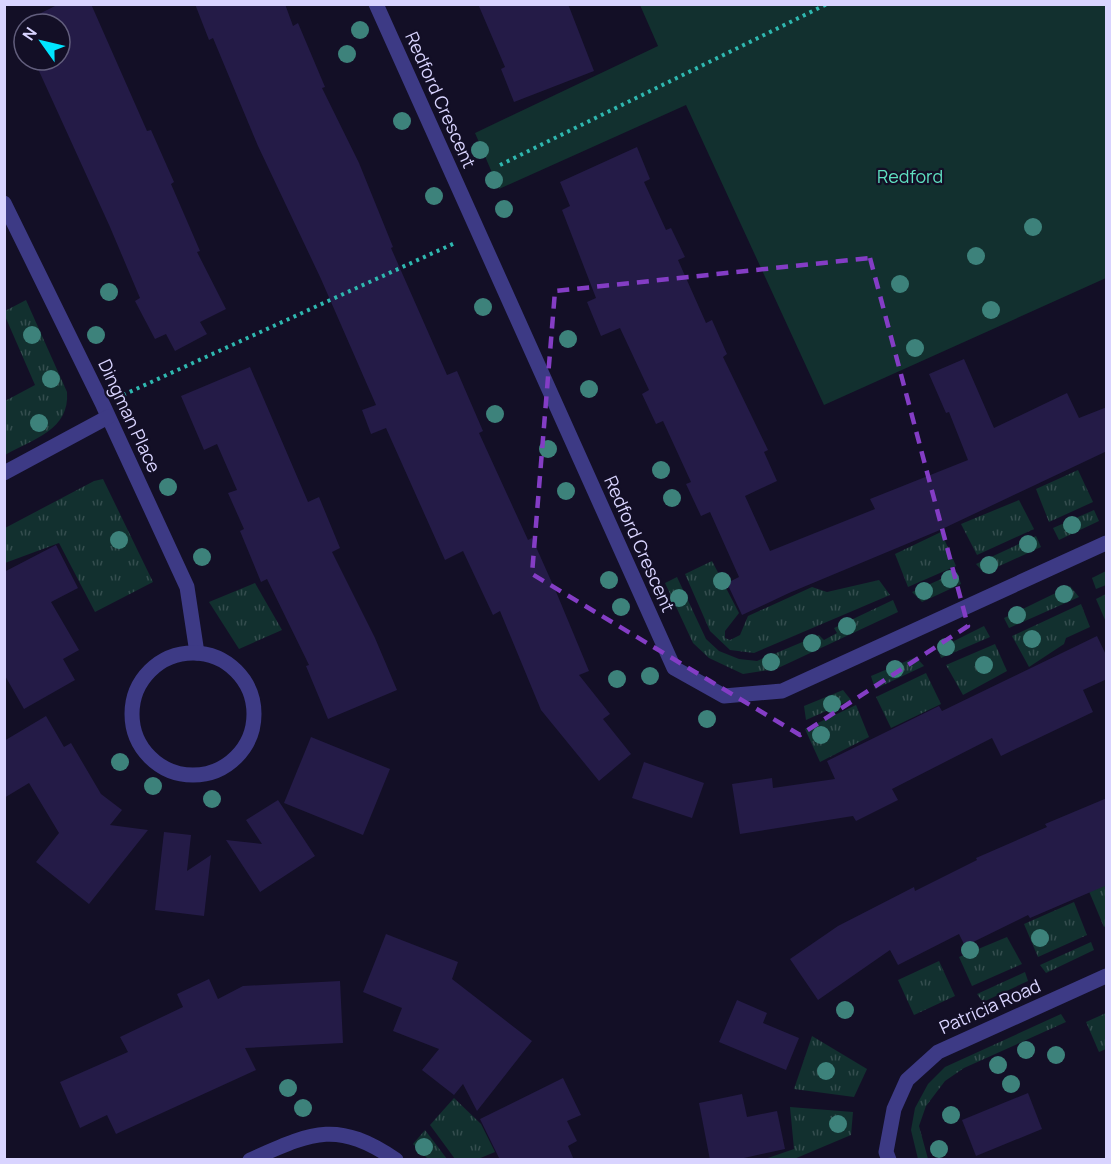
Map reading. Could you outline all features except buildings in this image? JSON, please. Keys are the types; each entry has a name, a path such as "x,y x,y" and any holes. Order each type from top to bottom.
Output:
{"street":[{"name":"Redford Crescent","path":"376,4 674,668 724,696 782,691 1107,543"},
{"name":"Dingman Place","path":"4,203 106,411 187,587 197,653"},
{"path":"4,473 106,411"},
{"path":"197,653 224,661 240,675 254,706 252,727 244,747 231,761 213,772 180,774 160,766 144,752 132,723 133,702 142,680 157,664 176,655 197,653"},
{"name":"Patricia Road","path":"889,1160 886,1152 894,1109 907,1080 938,1052 1107,976"},
{"path":"250,1160 305,1136 345,1134 371,1142 396,1160"}],"path":[{"path":"500,165 827,4"},
{"path":"106,411 479,233"}],"highlighted area":[{"path":"870,258 968,626 800,735 532,574 555,291"}],"green space":[{"name":"Redford","path":"640,5 1106,5 1106,278 824,405 686,105 499,189 475,133 658,46"},
{"path":"26,300 67,392 66,405 63,416 48,432 5,455 5,401 35,385 5,316 5,311"},
{"path":"1078,470 1093,502 1049,522 1036,489"},
{"path":"103,479 153,582 95,612 59,543 5,563 5,528 94,481"},
{"path":"1019,500 1034,529 977,555 961,524"},
{"path":"1094,510 1099,521 1059,540 1053,528"},
{"path":"941,532 956,566 908,587 895,554"},
{"path":"1036,536 1041,547 984,573 976,564"},
{"path":"712,561 739,613 725,631 725,638 730,640 740,635 748,616 812,587 827,592 879,580 890,595 754,653 730,650 710,631 685,574"},
{"path":"1106,571 1106,585 1096,589 1092,578"},
{"path":"957,572 961,584 922,602 912,592"},
{"path":"677,577 706,639 719,651 739,659 757,661 819,635 824,640 837,633 834,628 893,600 898,612 776,669 743,674 709,658 693,643 665,583"},
{"path":"255,583 282,630 239,649 209,602"},
{"path":"1070,586 1079,597 1009,628 1004,618"},
{"path":"1106,594 1106,622 1096,599"},
{"path":"1081,604 1090,627 1066,638 1064,644 1029,667 1012,636"},
{"path":"984,626 990,637 941,658 938,649"},
{"path":"995,644 1007,671 963,695 946,665"},
{"path":"916,657 924,666 875,689 871,676"},
{"path":"926,673 941,704 891,728 876,697"},
{"path":"843,690 851,700 806,720 804,706"},
{"path":"856,705 869,737 820,762 805,729"},
{"path":"1072,851 1106,882 1106,926 1104,927"},
{"path":"1074,902 1087,935 1038,957 1024,924"},
{"path":"1007,937 1022,964 972,986 959,957"},
{"path":"1091,942 1094,950 1046,973 1040,965"},
{"path":"939,961 955,996 914,1015 898,980"},
{"path":"1025,972 1028,981 983,1002 977,994"},
{"path":"1106,1013 1106,1049 1099,1052 1086,1022"},
{"path":"1061,1014 1066,1022 964,1068 945,1081 926,1106 919,1126 928,1159 918,1159 911,1130 915,1108 928,1084 945,1067"},
{"path":"812,1036 867,1069 854,1097 794,1089"},
{"path":"454,1098 481,1124 495,1152 478,1159 455,1159 430,1125"},
{"path":"790,1107 853,1112 851,1135 794,1159 765,1159 794,1149"},
{"path":"425,1130 447,1159 428,1159 413,1144"}]}
